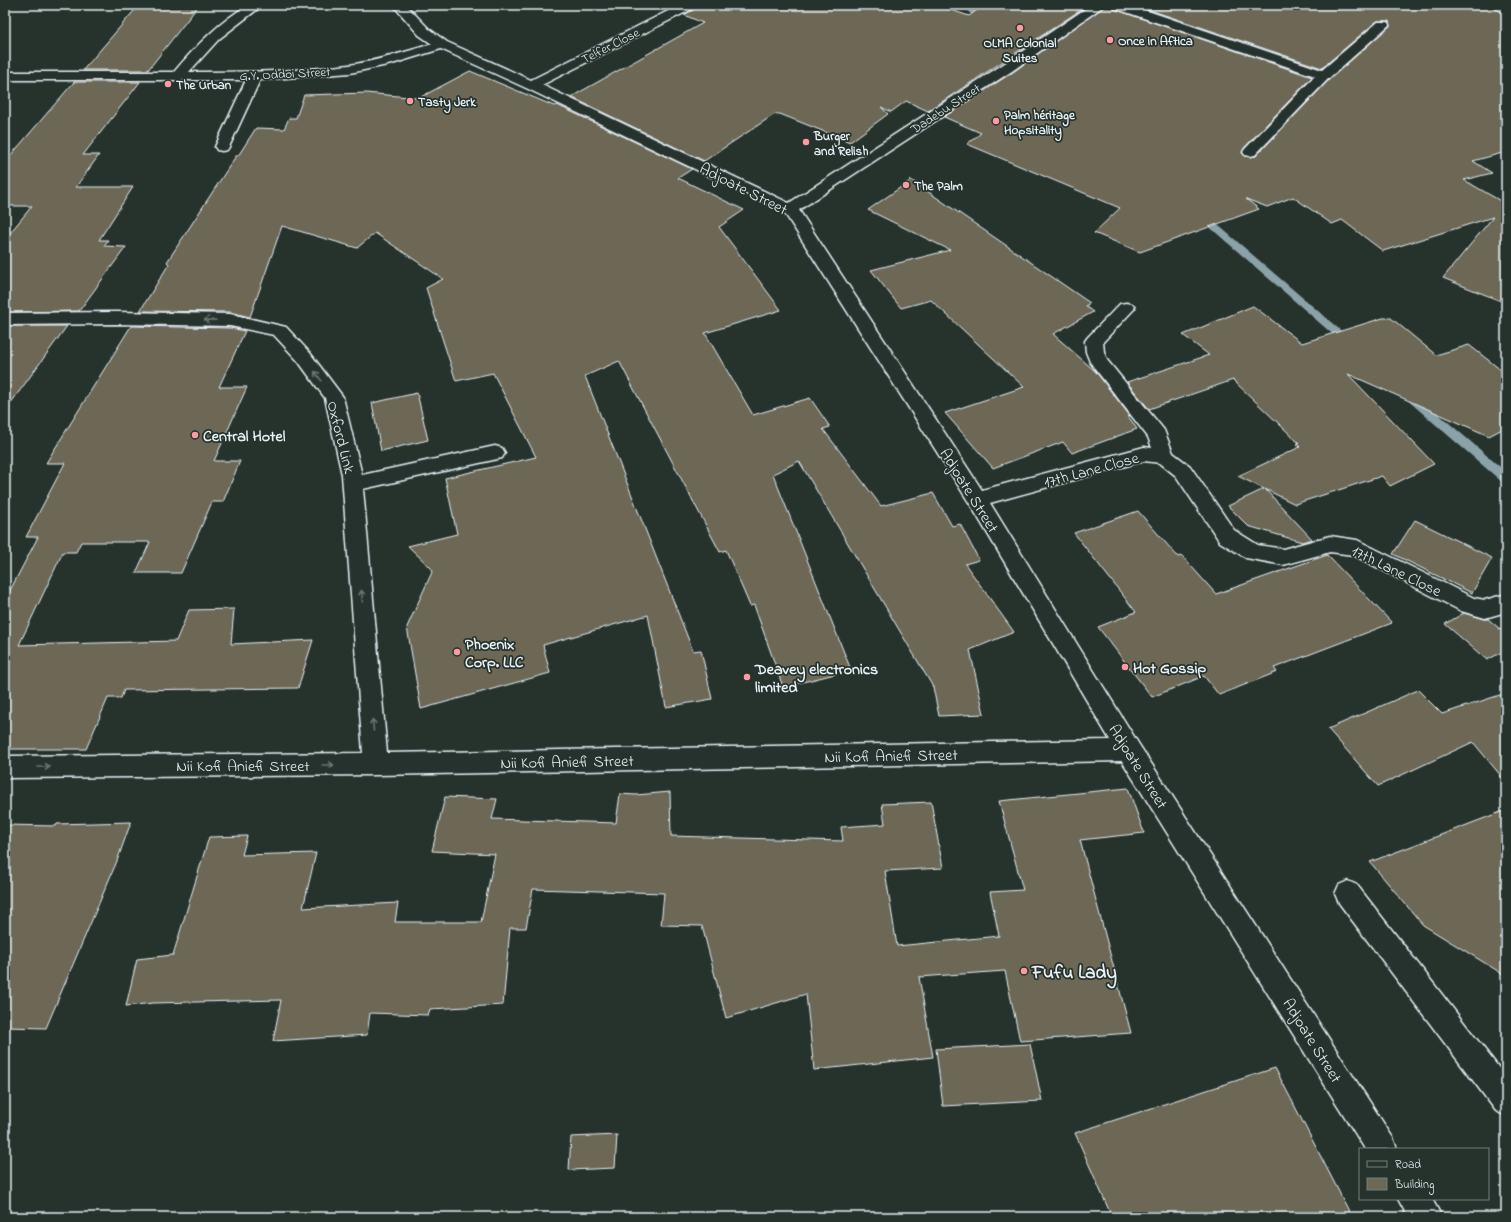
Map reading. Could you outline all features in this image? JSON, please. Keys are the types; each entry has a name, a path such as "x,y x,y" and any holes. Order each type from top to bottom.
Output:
{"street":[{"path":"179,75 214,34 235,18 257,5"},
{"name":"Adjoate Street","path":"399,5 424,32 442,45 531,85 790,209 977,499 1129,750 1381,1148"},
{"name":"Telfer Close","path":"531,85 690,5"},
{"name":"Dadebu Street","path":"790,209 1032,52 1099,5"},
{"path":"1118,5 1324,75"},
{"path":"1250,152 1324,75 1383,25"},
{"name":"G.Y. Oddoi Street","path":"5,76 255,76 350,69 387,61 442,45"},
{"path":"222,147 255,76"},
{"path":"1126,308 1094,341 1095,352 1099,362 1157,435 1165,457"},
{"name":"Oxford Link","path":"5,319 116,318 230,320 280,331 304,357 334,397 353,484 376,764"},
{"path":"353,484 495,453"},
{"name":"17th Lane Close","path":"977,499 1144,454 1165,457 1183,472 1227,536 1253,552 1283,556 1330,544 1357,548 1469,605 1485,609 1506,603"},
{"name":"Nii Kofi Aniefi Street","path":"5,767 376,764 1129,750"},
{"path":"1348,894 1506,1101"},
{"path":"1415,1200 1426,1217"}],"building":[{"path":"139,5 199,5 148,70 83,70"},
{"path":"697,5 936,5 969,16 984,5 1088,5 928,111 906,101 891,112 881,107 888,114 850,142 780,114 775,114 704,161 571,97 703,23 684,15 695,9"},
{"path":"1106,5 1111,5 1114,9 1312,77 1244,148 1242,153 1245,156 1250,157 1256,156 1330,79 1390,26 1389,21 1377,21 1322,68 1135,5 1487,5 1506,14 1506,152 1473,161 1492,173 1464,180 1504,203 1506,201 1506,303 1443,278 1493,217 1383,251 1342,220 1332,224 1293,197 1267,207 1246,199 1259,209 1140,252 1094,233 1120,208 967,144 981,133 944,117 1013,72"},
{"path":"470,71 554,106 557,105 692,169 678,178 744,210 719,227 781,310 705,333 753,415 810,398 830,427 823,429 881,506 933,493 952,526 960,524 979,560 965,564 1014,632 970,650 984,714 939,716 933,687 799,461 773,474 851,670 783,687 754,605 750,606 726,550 720,552 619,361 585,376 693,651 701,650 712,699 666,707 648,615 543,645 550,673 421,709 407,627 433,570 408,546 457,534 445,478 536,457 493,373 456,381 426,288 443,279 375,233 357,248 282,226 250,317 230,312 140,311 169,264 167,262 256,128 284,129 289,118 296,118 304,95 366,93 419,98"},
{"path":"74,82 140,82 83,155 99,155 76,187 133,187 99,240 108,240 104,246 126,247 79,311 5,312 5,239 32,206 5,206 5,162"},
{"path":"911,180 1090,303 1085,306 1093,312 1053,334 1096,372 1130,416 1128,416 1137,429 1072,453 1063,442 993,468 945,413 1024,387 931,300 901,308 871,270 950,250 868,210"},
{"path":"1253,306 1302,343 1383,318 1391,318 1436,355 1469,345 1506,374 1506,427 1489,436 1348,374 1434,464 1390,486 1382,476 1295,504 1265,489 1312,539 1302,542 1248,526 1228,506 1264,489 1238,476 1300,447 1297,444 1299,443 1233,380 1149,409 1127,382 1209,355 1183,335"},
{"path":"5,326 67,326 5,411"},
{"path":"131,326 230,328 245,331 219,387 247,387 214,461 240,461 223,502 212,502 181,573 136,573 150,542 81,542 76,552 63,552 19,645 176,641 189,610 234,609 231,644 313,640 298,688 124,690 121,698 108,698 86,749 5,749 5,600 38,537 26,537 65,463 46,463"},
{"path":"417,393 428,440 381,451 372,403"},
{"path":"1138,511 1178,557 1182,556 1216,594 1327,555 1392,623 1274,668 1277,672 1219,695 1204,676 1152,697 1098,627 1136,612 1074,533"},
{"path":"1415,520 1492,558 1472,593 1393,554"},
{"path":"1464,613 1488,619 1506,634 1506,650 1487,660 1445,624"},
{"path":"1418,690 1442,714 1506,693 1506,782 1473,742 1378,786 1328,729"},
{"path":"1128,788 1144,833 1080,840 1131,1033 1020,1041 1005,971 919,977 933,1057 814,1070 806,994 726,1018 702,926 661,925 664,893 533,889 526,928 510,928 503,1005 430,1009 428,1015 370,1013 367,1035 273,1041 281,1000 153,1003 126,1006 137,959 173,955 209,837 247,836 242,855 316,853 303,908 398,903 395,922 481,922 495,854 432,851 445,797 497,799 492,819 616,823 620,794 636,795 670,792 671,836 843,841 841,827 885,824 882,804 931,802 943,868 885,871 897,946 999,936 990,892 1023,890 999,801"},
{"path":"1506,810 1506,976 1423,925 1370,862"},
{"path":"131,822 117,861 46,1028 5,1027 5,825 56,826 57,824"},
{"path":"1030,1044 1042,1101 943,1106 936,1049"},
{"path":"1275,1068 1352,1217 1112,1217 1075,1133"},
{"path":"617,1135 615,1168 569,1170 571,1137"}],"waterway":[{"path":"965,5 986,23"},
{"path":"1201,215 1349,343"},
{"path":"1409,395 1506,479"}],"place":[{"name":"OLMA Colonial Suites","path":"1020,28"},
{"name":"Once in Aftica","path":"1110,40"},
{"name":"The Urban","path":"168,84"},
{"name":"Tasty Jerk","path":"410,101"},
{"name":"Palm héritage Hopsitality","path":"996,121"},
{"name":"Burger and Relish","path":"806,142"},
{"name":"The Palm","path":"906,185"},
{"name":"Central Hotel","path":"195,435"},
{"name":"Phoenix Corp. LLC","path":"457,652"},
{"name":"Hot Gossip","path":"1125,667"},
{"name":"Deavey electronics limited","path":"747,677"},
{"name":"Fufu Lady","path":"1024,971"}]}
